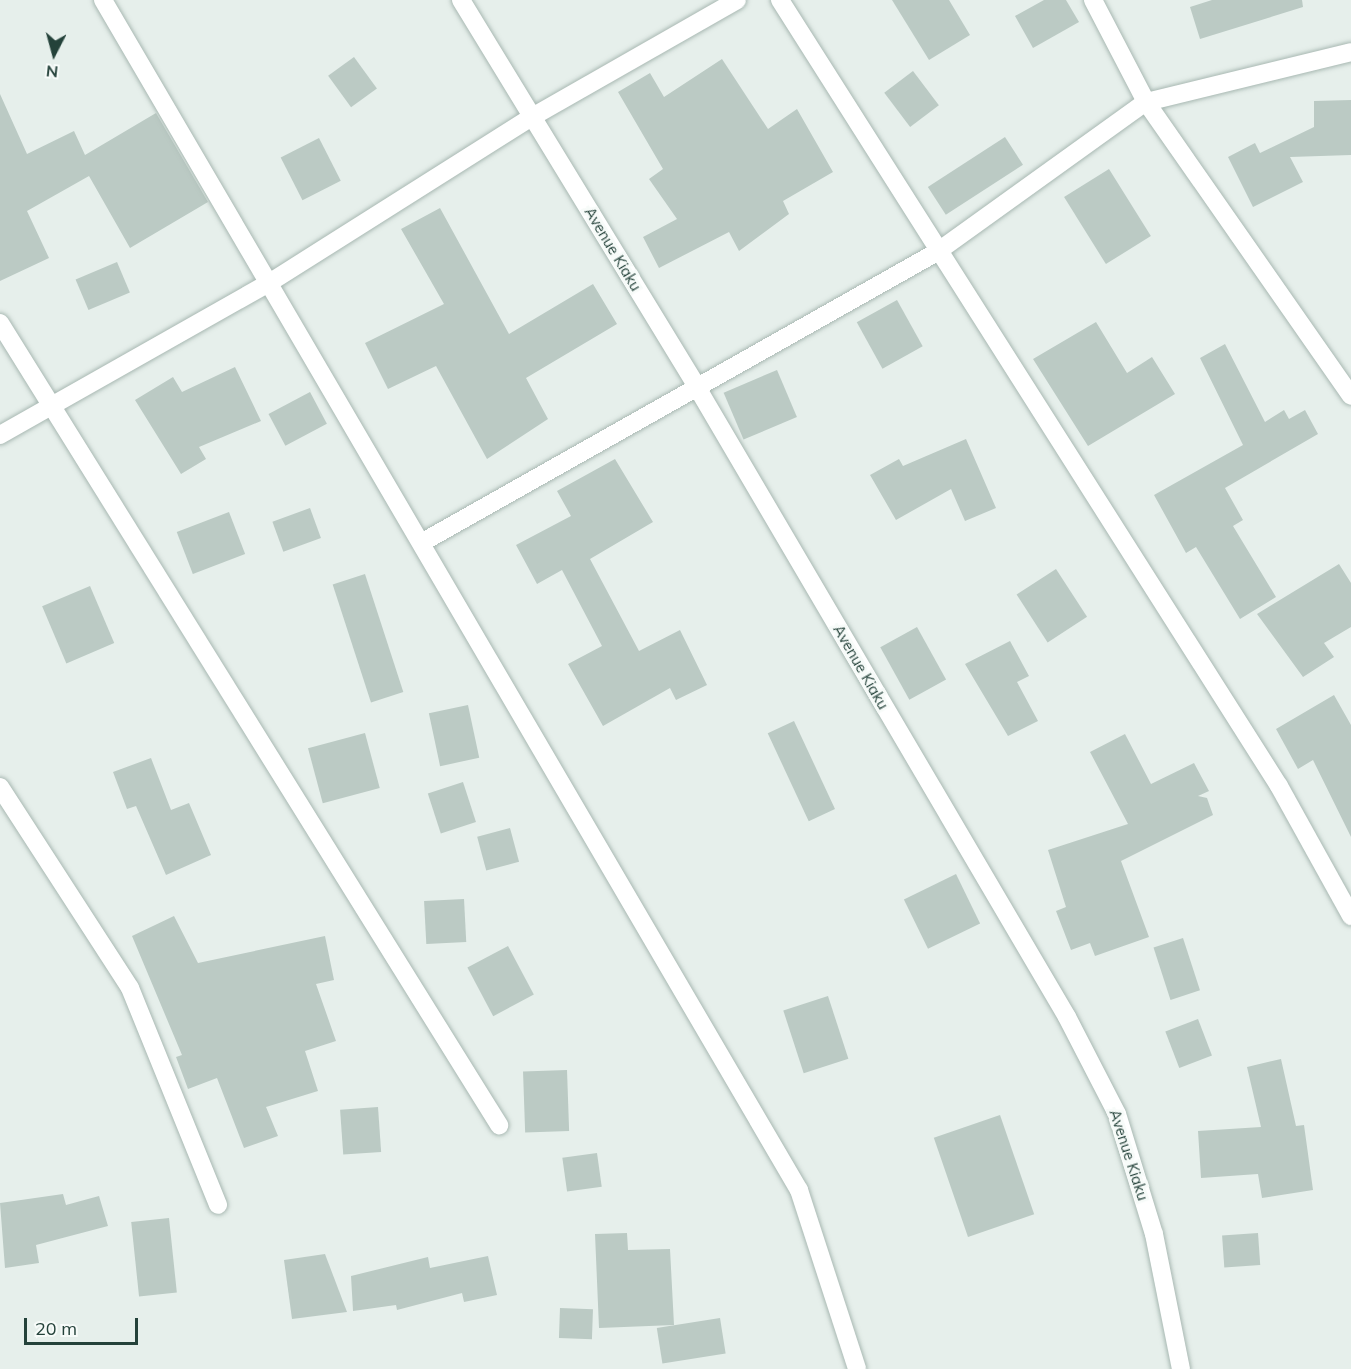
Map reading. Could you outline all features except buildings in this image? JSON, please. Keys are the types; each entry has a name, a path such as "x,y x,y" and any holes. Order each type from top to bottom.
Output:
{"street":[{"path":"104,0 799,1190 857,1369"},
{"name":"Avenue Kiaku","path":"460,0 698,389 1067,1017 1117,1114 1154,1234 1181,1369"},
{"path":"0,435 269,283 532,117 737,0"},
{"path":"780,0 937,252 1279,786 1351,916"},
{"path":"1093,0 1146,102 1351,396"},
{"path":"421,543 698,389 937,252 1146,102 1351,52"},
{"path":"0,322 500,1125"},
{"path":"0,787 130,988 218,1205"}]}
